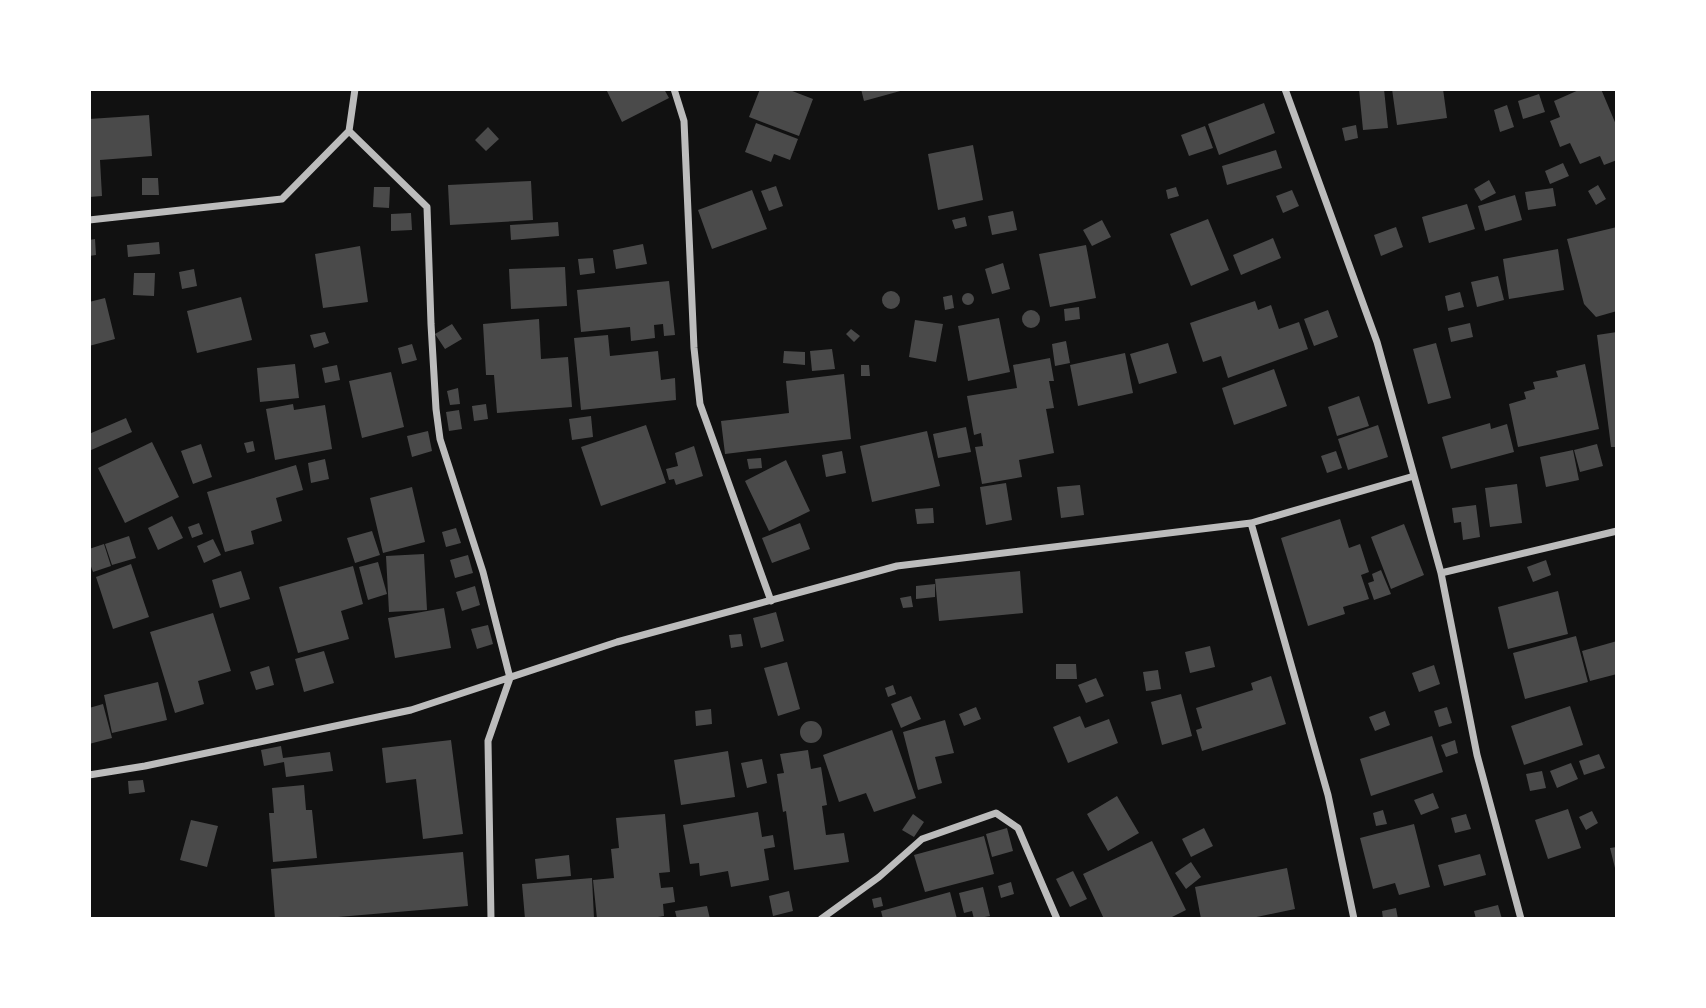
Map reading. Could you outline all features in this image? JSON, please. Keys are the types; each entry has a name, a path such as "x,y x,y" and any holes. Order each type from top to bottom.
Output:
{"street":[{"path":"89,220 282,199 349,131 355,89"},
{"path":"674,89 684,121 699,404 771,601"},
{"path":"1285,89 1377,342 1441,573 1477,755 1521,919"},
{"path":"349,131 427,207 430,324 440,439 483,572 510,678 488,741 491,919"},
{"path":"89,775 145,766 411,710 617,642 897,566 1251,523 1414,476"},
{"path":"1251,523 1328,795 1354,919"},
{"path":"1441,573 1617,531"},
{"path":"821,919 880,877 922,839 996,813 1018,828 1057,919"}],"building":[{"path":"606,89 664,89 669,98 622,122"},
{"path":"760,89 787,89 813,99 799,136 749,117"},
{"path":"861,89 904,89 904,90 864,101"},
{"path":"1359,89 1384,89 1388,128 1363,130"},
{"path":"1392,89 1443,89 1447,118 1397,125"},
{"path":"1581,89 1601,89 1617,127 1617,160 1604,165 1600,156 1580,164 1570,143 1560,147 1550,121 1560,117 1554,101"},
{"path":"1539,94 1545,112 1523,119 1518,101"},
{"path":"1264,103 1275,133 1219,155 1208,124"},
{"path":"1507,105 1514,127 1500,132 1494,110"},
{"path":"149,115 152,156 100,160 102,196 89,197 89,119"},
{"path":"756,123 798,139 790,160 774,154 771,162 745,152"},
{"path":"1356,125 1358,138 1345,141 1342,128"},
{"path":"1205,126 1213,148 1189,156 1181,135"},
{"path":"488,127 499,139 486,151 475,140"},
{"path":"973,145 983,200 938,210 928,154"},
{"path":"1276,150 1282,168 1227,185 1222,166"},
{"path":"1563,163 1569,176 1550,184 1545,171"},
{"path":"142,178 158,178 159,195 142,195"},
{"path":"1489,180 1496,193 1481,201 1474,189"},
{"path":"531,181 533,220 450,225 448,185"},
{"path":"1598,185 1606,199 1596,205 1588,191"},
{"path":"776,186 783,206 769,211 761,191"},
{"path":"374,187 390,187 389,208 373,207"},
{"path":"1176,187 1179,196 1168,199 1166,190"},
{"path":"1553,188 1556,206 1528,210 1525,192"},
{"path":"752,190 767,229 712,249 698,210"},
{"path":"1292,190 1299,206 1283,213 1276,196"},
{"path":"1515,195 1522,220 1485,231 1478,206"},
{"path":"1467,204 1475,229 1429,243 1422,217"},
{"path":"1013,211 1017,230 992,235 988,216"},
{"path":"411,213 412,230 391,231 391,214"},
{"path":"965,217 967,226 955,229 952,220"},
{"path":"1208,219 1229,270 1191,286 1170,234"},
{"path":"1102,220 1111,237 1092,246 1083,230"},
{"path":"558,222 559,236 511,240 510,225"},
{"path":"1396,227 1403,247 1381,256 1374,235"},
{"path":"1617,227 1617,311 1596,317 1584,304 1567,239"},
{"path":"1273,238 1281,258 1241,275 1233,255"},
{"path":"95,239 96,255 89,256 89,240"},
{"path":"159,242 160,254 128,257 127,245"},
{"path":"643,244 647,264 616,269 613,250"},
{"path":"1086,245 1096,298 1050,307 1039,254"},
{"path":"360,246 368,302 323,308 315,254"},
{"path":"1558,249 1564,290 1509,299 1503,259"},
{"path":"593,258 595,273 580,275 578,259"},
{"path":"1003,263 1010,289 992,294 985,269"},
{"path":"565,267 567,306 511,309 509,269"},
{"path":"194,269 197,286 182,289 179,272"},
{"path":"134,273 155,273 154,296 133,295"},
{"path":"1498,276 1504,300 1477,307 1471,282"},
{"path":"669,281 675,335 664,336 663,324 654,325 655,338 631,341 630,327 581,332 577,290"},
{"path":"891,291 897,294 900,300 897,306 891,309 885,306 882,300 885,294"},
{"path":"1460,292 1464,307 1448,311 1445,296"},
{"path":"968,293 974,299 968,305 962,299"},
{"path":"952,295 954,308 945,310 943,297"},
{"path":"241,297 252,340 197,353 187,311"},
{"path":"105,298 115,339 89,346 89,302"},
{"path":"1255,301 1258,310 1271,305 1279,329 1299,322 1308,349 1228,378 1221,356 1203,362 1190,323"},
{"path":"1079,307 1080,319 1065,321 1064,309"},
{"path":"1027,310 1035,310 1040,319 1038,326 1027,328 1022,323 1022,315"},
{"path":"1328,310 1338,337 1314,346 1304,319"},
{"path":"999,318 1010,372 968,381 958,326"},
{"path":"539,319 541,359 568,357 572,407 497,413 494,375 486,375 483,324"},
{"path":"915,320 943,324 936,362 909,357"},
{"path":"1470,323 1473,337 1451,342 1448,328"},
{"path":"452,324 462,339 445,349 435,334"},
{"path":"851,329 860,336 854,342 846,334"},
{"path":"325,332 329,343 314,348 310,335"},
{"path":"1617,332 1617,447 1611,447 1597,335"},
{"path":"608,335 610,356 658,351 661,380 675,378 676,400 581,410 574,338"},
{"path":"1066,341 1070,363 1055,366 1052,344"},
{"path":"1168,343 1177,373 1139,384 1130,354"},
{"path":"1436,343 1451,398 1428,404 1413,349"},
{"path":"412,344 417,360 402,364 398,348"},
{"path":"832,349 835,369 812,371 810,351"},
{"path":"784,351 805,352 805,365 783,363"},
{"path":"1125,353 1133,393 1078,406 1070,365"},
{"path":"1050,358 1054,381 1049,381 1054,408 1046,409 1054,453 1019,460 1022,477 982,484 975,447 983,446 981,433 974,435 967,396 1017,388 1013,365"},
{"path":"295,364 299,398 260,402 257,368"},
{"path":"1585,364 1599,429 1518,447 1509,404 1526,399 1524,392 1535,389 1533,382 1558,377 1556,371"},
{"path":"337,365 340,380 325,383 322,368"},
{"path":"861,365 869,365 870,376 861,376"},
{"path":"1274,369 1287,406 1234,425 1222,388"},
{"path":"391,372 404,427 362,438 349,381"},
{"path":"844,374 851,439 725,454 721,421 789,413 786,381"},
{"path":"458,388 460,404 450,405 447,391"},
{"path":"1359,396 1369,426 1337,436 1328,407"},
{"path":"293,404 294,410 325,405 332,449 275,460 266,409"},
{"path":"486,404 488,419 474,421 472,406"},
{"path":"459,410 462,429 449,431 446,412"},
{"path":"591,416 593,437 572,440 569,419"},
{"path":"126,418 132,432 89,451 89,434"},
{"path":"1490,423 1491,429 1507,424 1514,452 1451,469 1442,437"},
{"path":"646,425 666,483 601,506 581,447"},
{"path":"1378,425 1388,457 1348,470 1338,439"},
{"path":"966,427 971,452 938,458 933,434"},
{"path":"428,431 432,451 412,457 407,436"},
{"path":"927,431 940,486 872,502 860,446"},
{"path":"253,441 255,451 247,453 244,443"},
{"path":"152,442 179,497 125,523 98,468"},
{"path":"201,444 212,477 193,484 181,451"},
{"path":"1597,444 1603,466 1580,472 1574,450"},
{"path":"694,446 703,476 676,485 674,479 669,480 666,469 678,466 675,453"},
{"path":"1573,450 1579,480 1546,487 1540,457"},
{"path":"842,451 846,473 826,477 822,455"},
{"path":"1336,451 1342,468 1327,473 1321,456"},
{"path":"761,458 762,468 749,469 747,459"},
{"path":"325,459 329,479 311,483 308,463"},
{"path":"786,460 810,511 769,531 745,481"},
{"path":"296,465 303,490 276,498 282,521 251,531 254,544 225,552 207,492"},
{"path":"1006,483 1012,520 986,525 980,487"},
{"path":"1517,484 1522,523 1490,527 1485,488"},
{"path":"1080,485 1084,515 1061,518 1057,487"},
{"path":"412,487 425,542 383,553 370,498"},
{"path":"1476,505 1480,537 1463,540 1461,522 1454,523 1452,508"},
{"path":"933,508 934,523 917,524 915,509"},
{"path":"172,516 183,538 158,550 148,528"},
{"path":"1340,519 1349,548 1360,544 1369,572 1361,575 1369,599 1343,607 1345,614 1308,626 1281,538"},
{"path":"199,523 203,534 192,538 188,527"},
{"path":"800,523 810,549 772,563 762,538"},
{"path":"1404,524 1424,575 1391,589 1371,537"},
{"path":"456,528 461,543 446,547 442,532"},
{"path":"372,531 380,555 355,563 347,538"},
{"path":"129,536 136,558 112,565 105,544"},
{"path":"213,539 221,555 204,563 197,546"},
{"path":"104,544 111,566 93,572 89,549"},
{"path":"424,554 427,610 389,612 386,556"},
{"path":"468,555 473,573 455,578 450,560"},
{"path":"1546,560 1551,575 1533,582 1527,567"},
{"path":"378,562 387,594 368,600 359,567"},
{"path":"131,564 149,617 113,629 96,577"},
{"path":"353,566 363,604 341,611 349,639 298,653 279,587"},
{"path":"1381,570 1391,594 1374,600 1368,583 1374,581 1372,574"},
{"path":"241,571 250,599 220,608 212,580"},
{"path":"1020,571 1023,613 939,621 935,579"},
{"path":"935,584 935,597 916,599 916,586"},
{"path":"475,586 480,605 462,611 456,592"},
{"path":"1558,591 1568,634 1508,649 1498,607"},
{"path":"911,596 913,607 903,608 900,598"},
{"path":"444,608 451,648 395,658 388,618"},
{"path":"776,612 784,641 761,648 753,618"},
{"path":"213,613 231,671 198,681 204,704 175,713 150,632"},
{"path":"488,625 493,644 477,649 471,629"},
{"path":"741,634 743,646 731,648 729,635"},
{"path":"1576,636 1588,682 1525,699 1513,653"},
{"path":"1617,641 1617,674 1590,681 1582,651"},
{"path":"1210,646 1215,667 1190,673 1185,652"},
{"path":"324,651 334,683 304,692 295,659"},
{"path":"787,662 800,709 778,716 764,668"},
{"path":"1056,664 1076,664 1077,679 1056,679"},
{"path":"1434,665 1440,684 1419,692 1412,673"},
{"path":"269,666 274,685 256,690 250,672"},
{"path":"1158,670 1161,689 1146,691 1143,672"},
{"path":"1271,676 1286,724 1202,751 1196,730 1202,728 1196,708 1253,690 1251,683"},
{"path":"1096,678 1104,696 1086,703 1078,685"},
{"path":"158,682 167,720 112,733 104,695"},
{"path":"893,685 896,694 888,697 885,688"},
{"path":"1181,694 1192,736 1162,745 1151,702"},
{"path":"911,696 921,719 901,728 891,704"},
{"path":"103,704 112,738 89,744 89,708"},
{"path":"1570,706 1583,745 1524,765 1511,726"},
{"path":"976,707 981,719 964,726 959,714"},
{"path":"1447,707 1452,723 1439,727 1434,711"},
{"path":"711,709 712,724 696,726 695,711"},
{"path":"1385,711 1390,725 1375,731 1369,717"},
{"path":"1080,716 1085,728 1109,719 1118,743 1068,763 1053,727"},
{"path":"945,720 954,753 935,757 942,783 918,790 903,732"},
{"path":"811,721 821,728 822,732 815,742 811,743 801,736 800,732 807,722"},
{"path":"892,730 916,798 874,812 866,793 839,802 823,755"},
{"path":"1432,736 1443,772 1371,796 1360,759"},
{"path":"451,740 463,834 423,839 416,779 386,783 382,748"},
{"path":"1455,740 1458,753 1446,757 1441,745"},
{"path":"281,746 283,758 330,752 333,771 286,777 284,762 264,766 261,750"},
{"path":"808,750 811,769 821,767 827,805 822,806 826,835 844,833 849,862 794,870 786,811 783,812 777,774 784,773 780,754"},
{"path":"728,751 735,797 681,805 674,760"},
{"path":"1599,754 1605,768 1584,775 1579,761"},
{"path":"762,759 767,783 747,788 741,763"},
{"path":"1571,763 1578,779 1557,788 1550,771"},
{"path":"1542,771 1546,788 1530,791 1526,774"},
{"path":"143,780 145,792 129,794 128,781"},
{"path":"304,785 306,810 312,810 317,858 273,862 269,813 274,813 272,788"},
{"path":"1433,793 1439,808 1421,815 1414,800"},
{"path":"1117,796 1139,833 1108,851 1087,814"},
{"path":"1568,809 1581,848 1548,859 1535,820"},
{"path":"1383,810 1387,824 1376,826 1373,813"},
{"path":"1592,811 1598,823 1586,830 1579,817"},
{"path":"758,812 762,837 773,835 775,847 764,849 769,880 731,887 728,871 700,876 699,863 690,864 683,825"},
{"path":"665,814 670,872 659,873 661,888 673,887 675,902 663,904 664,916 646,919 597,919 593,880 614,878 611,849 619,848 616,818"},
{"path":"913,814 924,822 914,837 902,830"},
{"path":"1466,814 1471,829 1455,833 1451,818"},
{"path":"191,820 218,826 207,867 180,860"},
{"path":"1414,824 1430,887 1399,895 1395,883 1373,889 1360,838"},
{"path":"1007,828 1013,851 992,857 986,834"},
{"path":"1204,828 1213,846 1191,857 1182,839"},
{"path":"984,836 994,874 925,892 914,855"},
{"path":"1152,841 1186,910 1168,919 1104,919 1083,874"},
{"path":"1617,847 1617,872 1616,872 1610,848"},
{"path":"463,852 468,906 338,919 275,919 271,869"},
{"path":"1480,854 1486,875 1444,886 1438,865"},
{"path":"569,855 571,876 537,879 535,859"},
{"path":"1191,862 1201,877 1186,889 1175,873"},
{"path":"1287,868 1295,909 1247,919 1201,919 1195,887"},
{"path":"1073,871 1087,899 1070,907 1056,879"},
{"path":"592,878 594,918 525,919 522,884"},
{"path":"1011,882 1014,894 1001,898 998,886"},
{"path":"983,887 990,916 974,919 972,911 964,913 959,893"},
{"path":"789,891 793,911 773,916 769,896"},
{"path":"950,892 957,919 883,919 881,911"},
{"path":"881,897 883,906 874,908 872,899"},
{"path":"1498,905 1502,919 1476,919 1474,911"},
{"path":"707,906 710,919 677,919 675,911"},
{"path":"1396,908 1398,919 1383,919 1382,911"}]}
